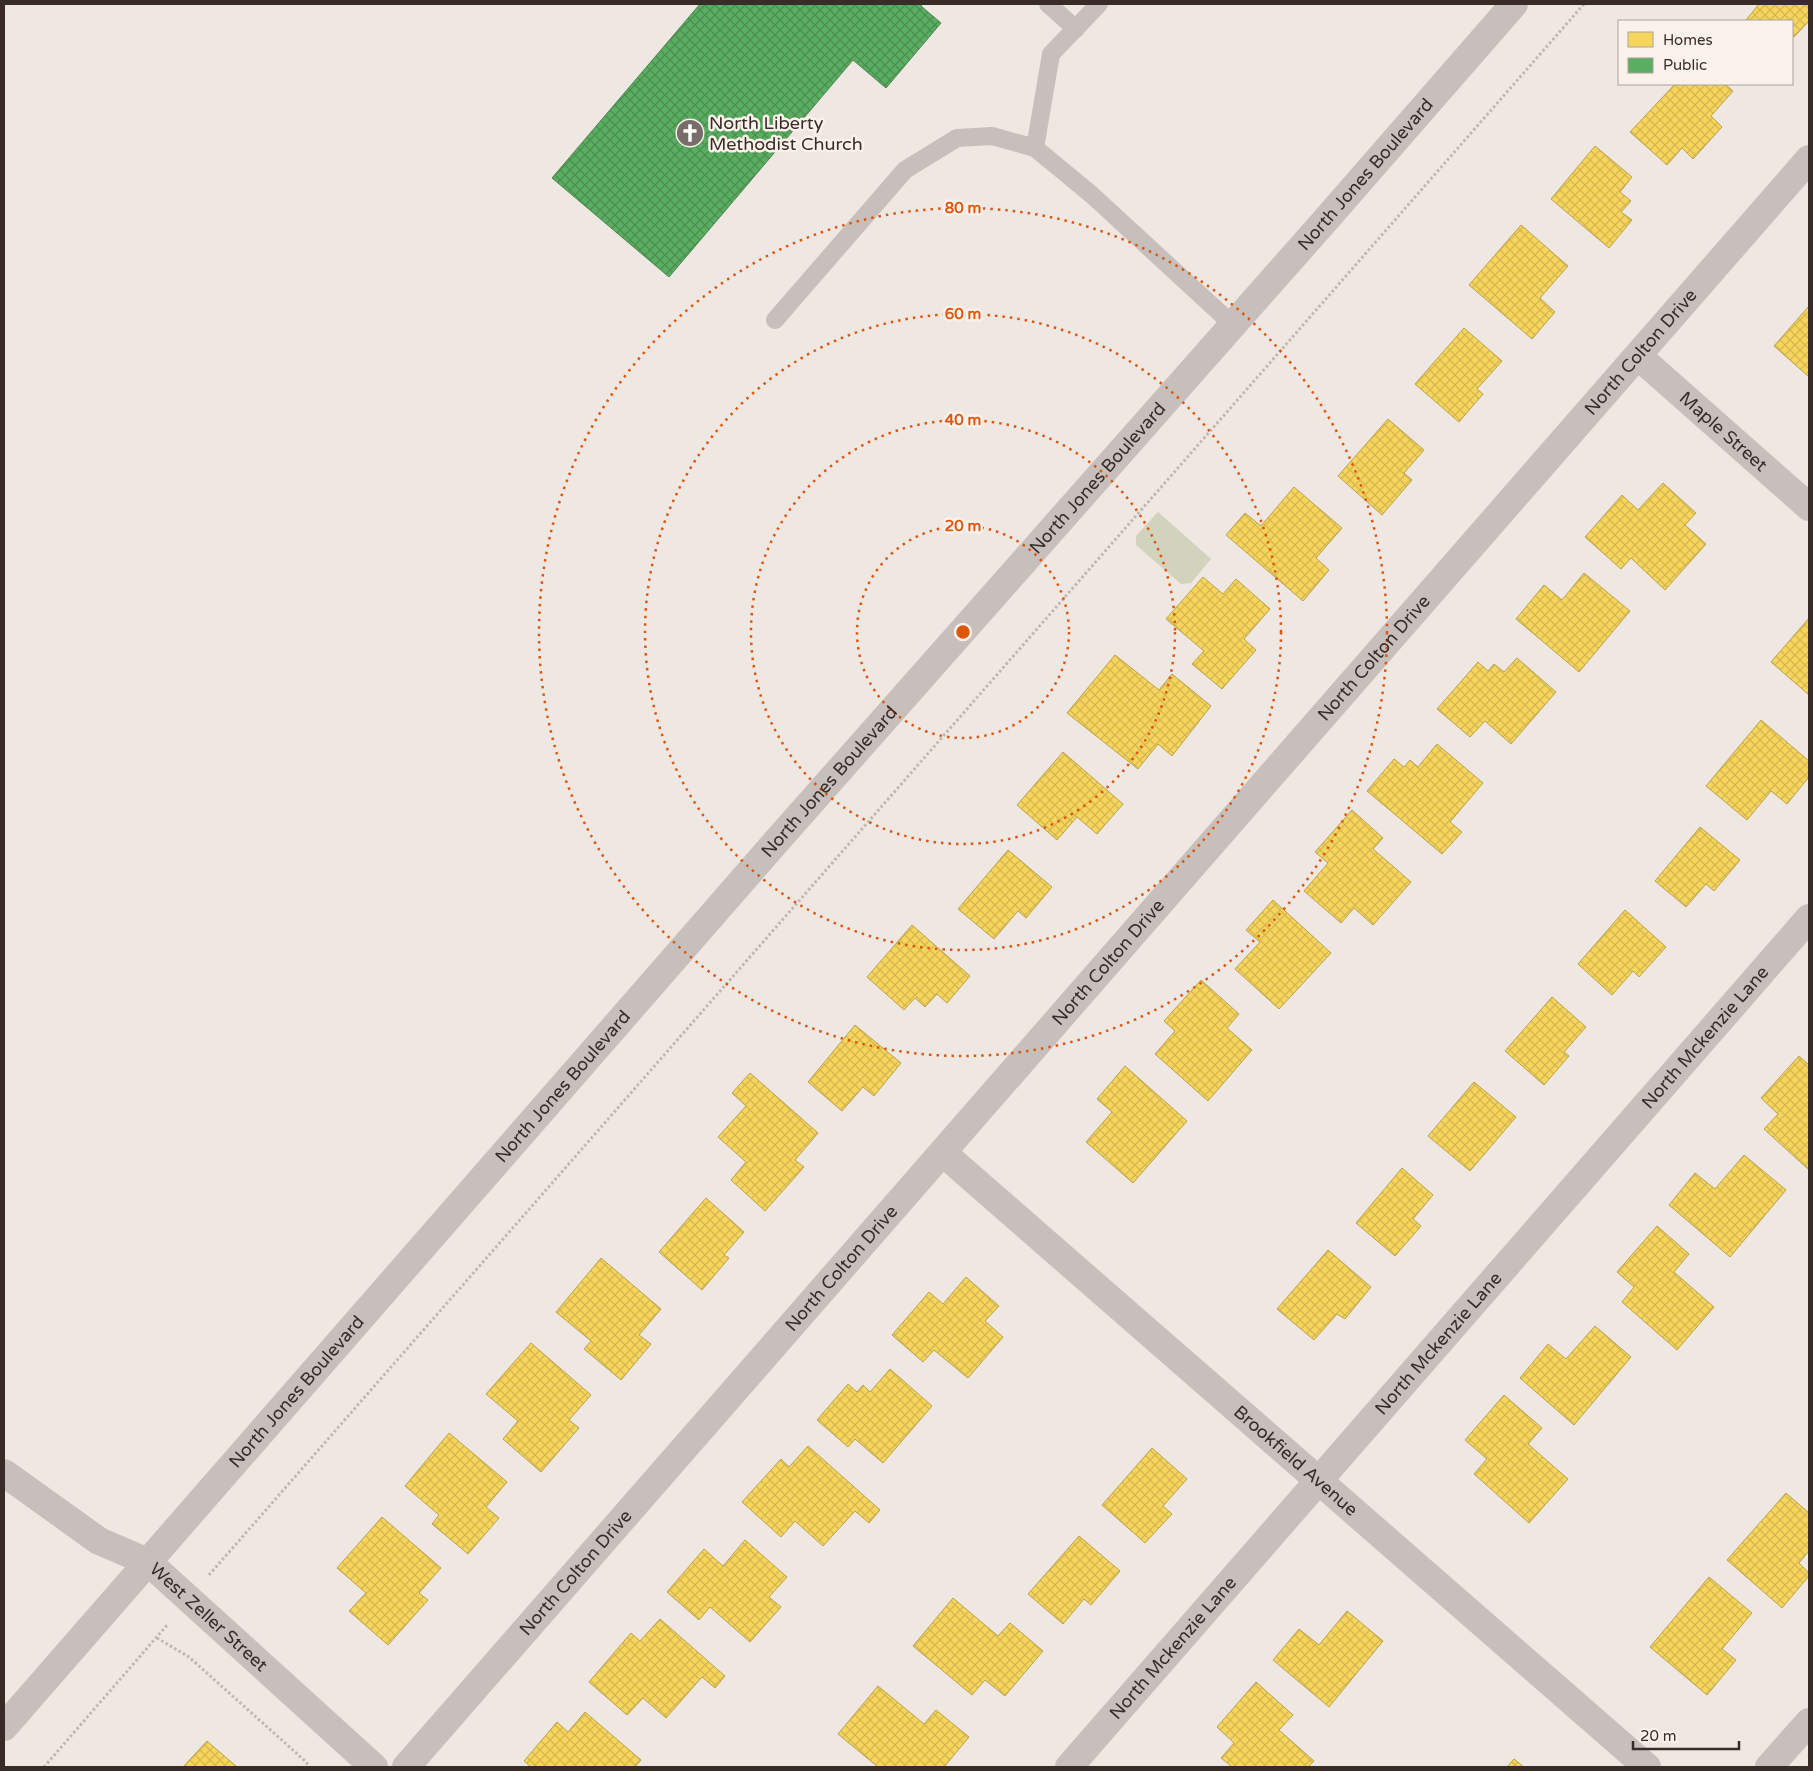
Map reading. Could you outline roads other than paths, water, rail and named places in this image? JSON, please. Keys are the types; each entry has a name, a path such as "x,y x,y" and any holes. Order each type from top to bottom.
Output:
{"street":[{"name":"North Jones Boulevard","path":"4,1727 782,835 1514,4"},
{"name":"North Colton Drive","path":"406,1767 1809,159"},
{"name":"Maple Street","path":"1638,356 1809,506"},
{"name":"North Mckenzie Lane","path":"1069,1767 1809,918"},
{"name":"Brookfield Avenue","path":"943,1153 1647,1767"},
{"name":"West Zeller Street","path":"4,1473 99,1541 148,1562 190,1598 374,1767"},
{"path":"1769,1767 1809,1722"}],"lane":[{"path":"1048,4 1076,28"},
{"path":"1035,148 1051,54 1099,4"},
{"path":"774,320 905,170 957,138 992,136 1035,148 1092,195 1233,325"}],"place":[{"name":"North Liberty Methodist Church","path":"690,133"}]}
